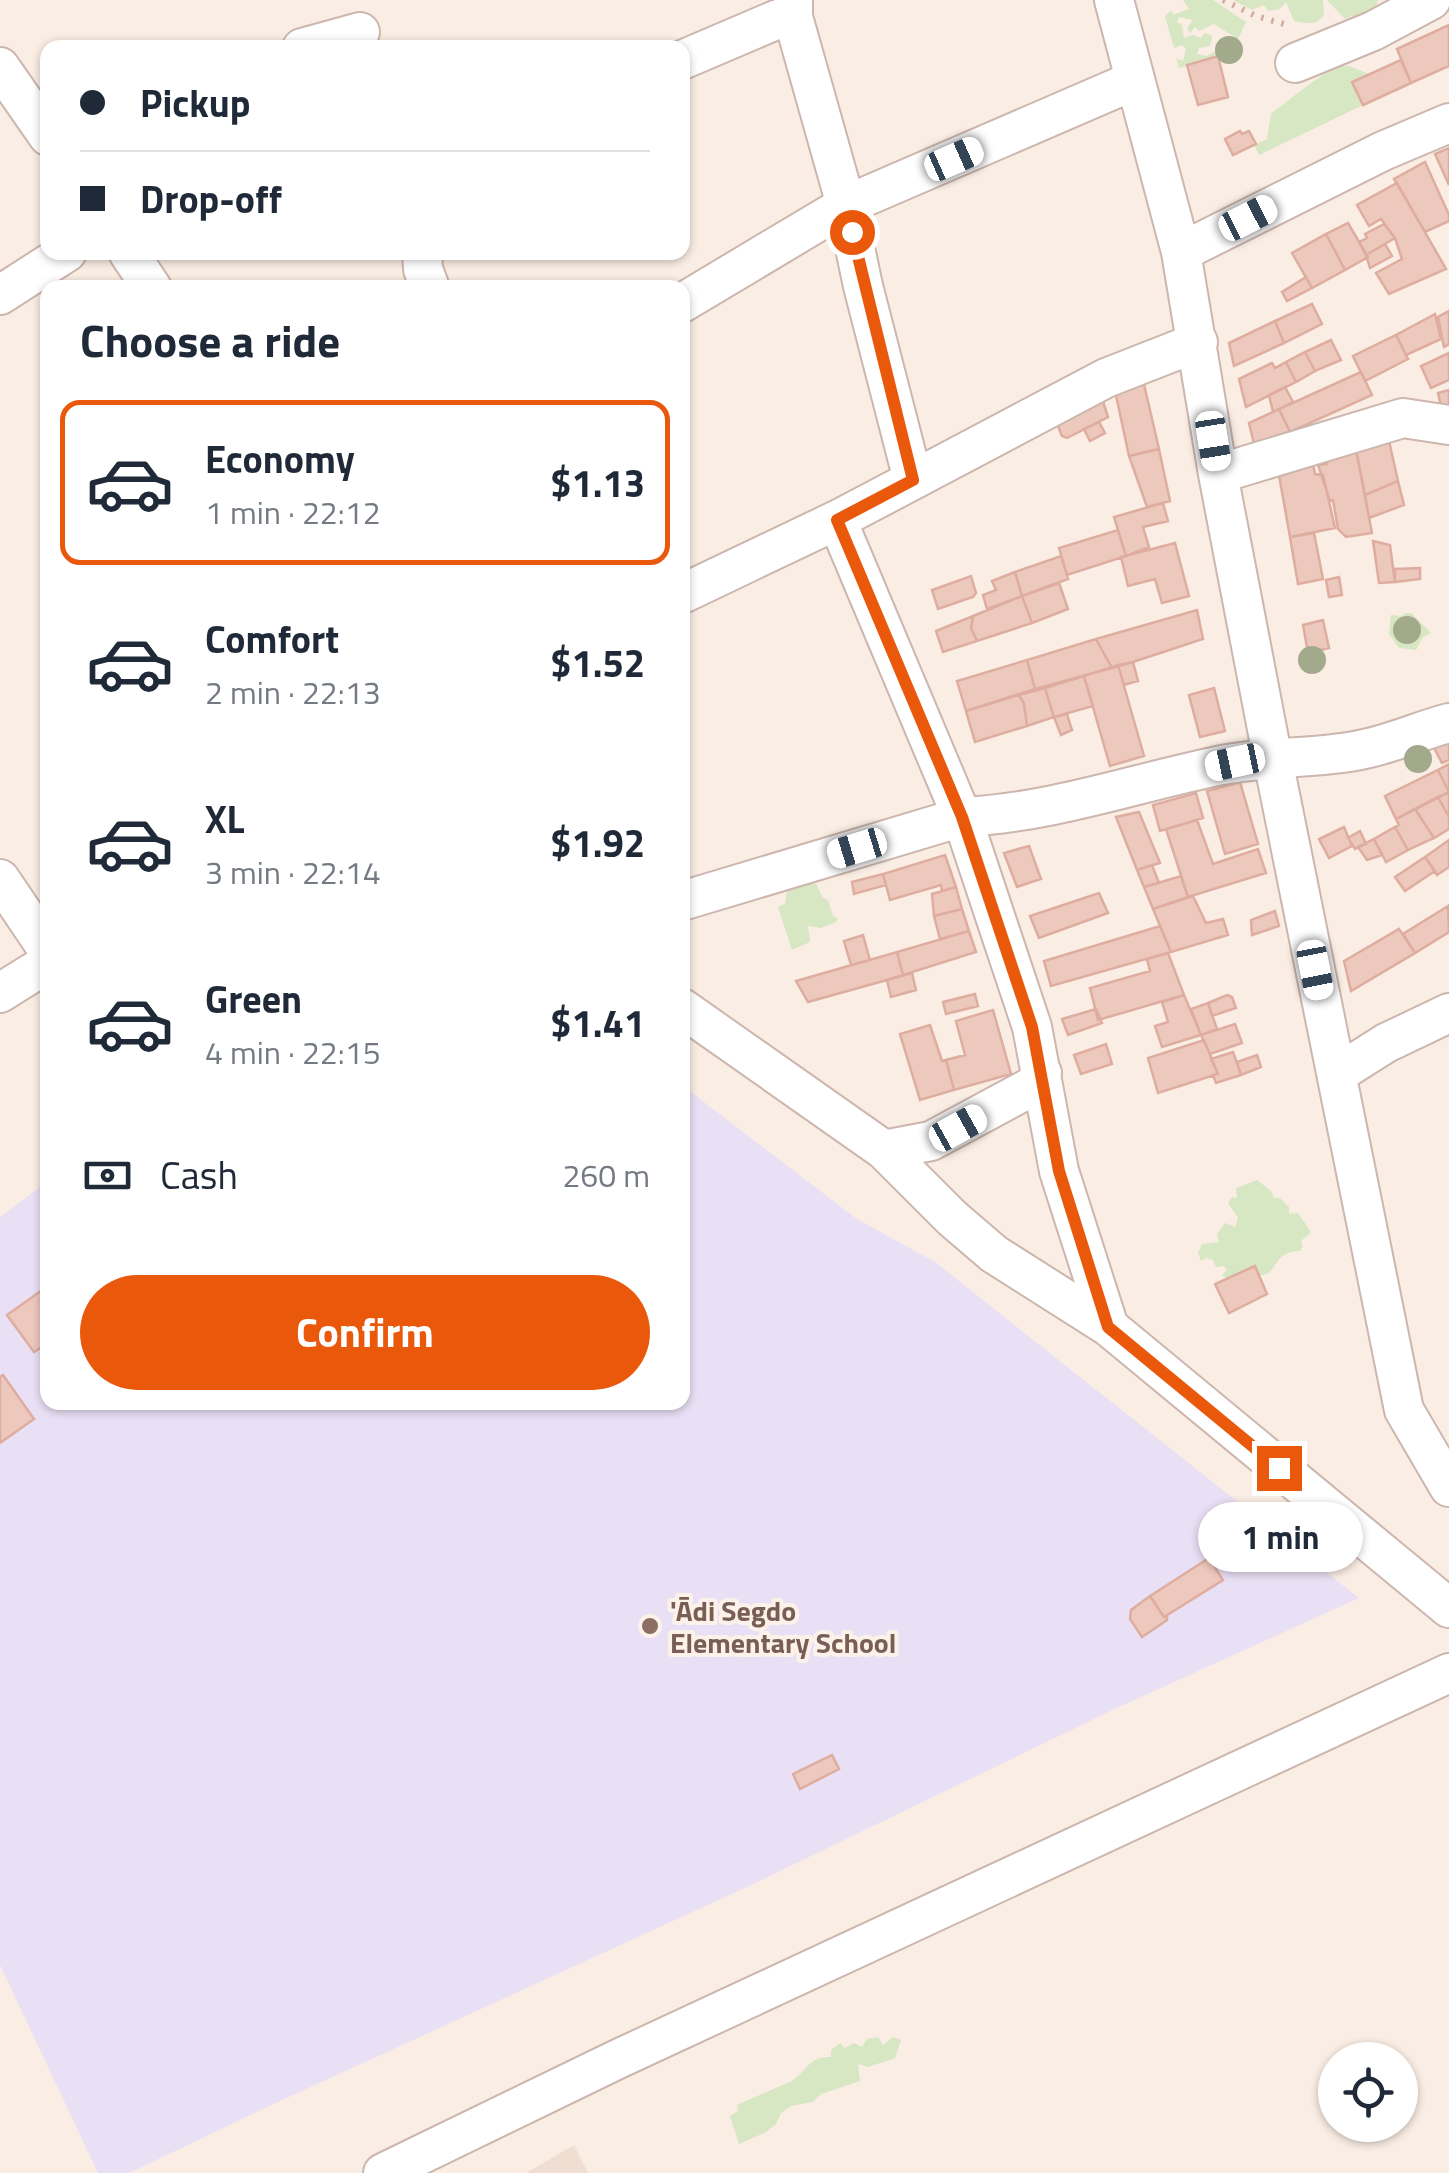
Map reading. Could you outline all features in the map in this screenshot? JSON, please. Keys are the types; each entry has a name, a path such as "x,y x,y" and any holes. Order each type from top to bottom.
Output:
{"street":[{"path":"1114,0 1181,252 1218,474 1273,760 1404,1410 1449,1486"},
{"path":"1295,63 1373,31 1431,0"},
{"path":"690,56 792,6 846,205 913,480"},
{"path":"323,40 360,26"},
{"path":"0,67 40,119"},
{"path":"690,298 846,205 1133,81"},
{"path":"1181,252 1383,151 1449,123"},
{"path":"0,295 55,260"},
{"path":"690,590 837,520 1106,378 1198,342"},
{"path":"1218,474 1404,418 1449,425"},
{"path":"837,520 962,817 1032,1027 1059,1171 1108,1327"},
{"path":"690,898 962,817 998,815 1086,799 1152,779 1235,762 1370,748 1449,723"},
{"path":"0,879 40,938"},
{"path":"0,993 40,968"},
{"path":"690,1014 884,1150 994,1254 1108,1327 1449,1608"},
{"path":"1336,1074 1386,1043 1449,1014"},
{"path":"884,1150 931,1142 1033,1086 1042,1073"},
{"path":"384,2173 618,2058 1449,1672"}],"shaded area":[{"name":"'Ādi Segdo Elementary School","path":"690,1091 857,1219 935,1262 1359,1598 142,2167 128,2173 98,2173 0,1965 0,1217 40,1187 40,1410 690,1410"},
{"path":"574,2145 588,2173 526,2173"}],"green space":[{"path":"1183,0 1213,0 1246,22 1238,39 1214,24 1199,31 1195,27 1190,33 1187,28 1193,20 1179,17 1177,22 1182,25 1184,38 1200,38 1205,33 1212,36 1210,46 1199,48 1197,54 1215,52 1218,56 1179,68 1176,58 1183,61 1186,49 1182,45 1174,48 1165,16 1171,11 1173,15 1189,9"},
{"path":"1233,0 1323,0 1324,14 1315,22 1303,23 1294,21 1286,2 1280,9 1268,11 1264,5 1252,10"},
{"path":"1327,0 1378,0 1372,17 1363,22 1352,16 1345,19"},
{"path":"1338,66 1369,74 1352,83 1363,105 1259,155 1254,145 1267,139 1271,114"},
{"path":"1411,613 1431,633 1423,637 1416,650 1399,648 1389,634 1391,615"},
{"path":"793,882 797,888 809,882 816,884 828,900 833,916 838,918 821,928 808,926 810,942 792,950 778,907 785,904 788,884"},
{"path":"1257,1180 1289,1207 1289,1214 1298,1213 1311,1232 1301,1241 1300,1251 1282,1257 1270,1272 1254,1276 1239,1273 1232,1282 1222,1275 1227,1270 1224,1266 1216,1267 1213,1260 1206,1258 1201,1261 1198,1253 1202,1244 1219,1242 1217,1234 1225,1223 1235,1227 1238,1218 1228,1203 1232,1197 1237,1198 1236,1188"},
{"path":"878,2037 883,2045 893,2037 901,2040 895,2058 868,2067 858,2064 860,2081 821,2094 813,2102 791,2106 766,2132 739,2144 730,2116 738,2111 737,2105 790,2082 812,2062 831,2057 831,2050 840,2043 845,2048 854,2043 862,2047 867,2039"}],"building":[{"path":"1449,25 1449,66 1411,83 1397,49"},
{"path":"1218,56 1228,97 1198,105 1187,65"},
{"path":"1401,60 1411,83 1363,105 1352,82"},
{"path":"1249,131 1256,144 1233,155 1225,139"},
{"path":"1449,148 1449,185 1435,154"},
{"path":"1425,162 1449,221 1425,232 1394,179"},
{"path":"1397,183 1446,269 1389,294 1376,273 1402,259 1395,238 1381,219 1369,226 1357,205"},
{"path":"1348,223 1368,257 1345,270 1326,234"},
{"path":"1384,224 1395,238 1366,255 1359,242"},
{"path":"1326,234 1345,270 1312,288 1292,253"},
{"path":"1385,244 1392,256 1370,268 1366,255"},
{"path":"1306,277 1312,288 1287,301 1282,292"},
{"path":"1312,304 1322,324 1284,343 1275,321"},
{"path":"1449,311 1449,344 1444,347 1438,317"},
{"path":"1435,314 1441,339 1406,355 1396,335"},
{"path":"1275,321 1284,343 1234,366 1229,343"},
{"path":"1396,335 1408,359 1365,381 1353,356"},
{"path":"1331,340 1341,360 1315,371 1305,352"},
{"path":"1305,352 1315,371 1296,382 1286,362"},
{"path":"1449,353 1449,380 1431,388 1421,366"},
{"path":"1286,362 1296,382 1246,407 1239,379 1272,363 1275,368"},
{"path":"1361,372 1372,395 1290,432 1279,409"},
{"path":"1143,380 1159,449 1129,456 1114,386"},
{"path":"1285,387 1293,402 1273,412 1269,395"},
{"path":"1449,390 1449,414 1443,415 1438,393"},
{"path":"1102,398 1108,417 1067,438 1062,436 1056,421"},
{"path":"1279,409 1290,432 1255,448 1249,423"},
{"path":"1099,422 1105,433 1090,441 1084,429"},
{"path":"1389,441 1398,481 1365,495 1356,450"},
{"path":"1159,449 1170,501 1147,507 1129,456"},
{"path":"1356,450 1372,533 1346,537 1338,529 1333,500 1330,501 1318,465 1327,464 1327,458"},
{"path":"1312,459 1315,474 1323,475 1335,528 1290,537 1277,464"},
{"path":"1398,481 1404,505 1369,518 1365,495"},
{"path":"1163,503 1168,521 1143,527 1149,547 1126,556 1114,517"},
{"path":"1118,530 1126,556 1067,575 1059,548"},
{"path":"1314,533 1323,579 1298,584 1290,537"},
{"path":"1373,541 1390,545 1395,582 1379,583"},
{"path":"1175,543 1189,596 1162,603 1155,579 1128,586 1121,557"},
{"path":"1061,556 1068,579 1022,596 1015,572"},
{"path":"1420,568 1420,579 1395,582 1395,569"},
{"path":"1015,572 1022,596 987,609 983,595 996,590 992,581"},
{"path":"971,576 976,593 973,597 938,609 932,590"},
{"path":"1339,577 1342,595 1329,597 1326,580"},
{"path":"1059,583 1068,609 1032,623 1022,596"},
{"path":"1022,596 1032,623 977,641 971,628 973,616"},
{"path":"1197,610 1203,639 1133,662 1112,668 1096,639"},
{"path":"973,616 971,628 977,641 943,652 936,631"},
{"path":"1323,620 1329,648 1308,653 1303,625"},
{"path":"1096,639 1112,668 1035,689 1027,660"},
{"path":"1027,660 1035,689 966,711 957,681"},
{"path":"1133,662 1138,681 1124,685 1118,665"},
{"path":"1118,665 1144,756 1110,766 1084,676"},
{"path":"1084,676 1093,706 1054,717 1045,688"},
{"path":"1045,688 1054,717 1027,726 1019,695"},
{"path":"1214,688 1225,731 1200,737 1189,695"},
{"path":"1019,695 1027,726 975,742 966,711"},
{"path":"1067,714 1072,730 1061,735 1054,717"},
{"path":"1449,740 1449,760 1442,763 1433,746"},
{"path":"1449,764 1449,792 1438,770"},
{"path":"1438,770 1449,792 1396,819 1385,796"},
{"path":"1240,782 1258,844 1225,854 1207,791"},
{"path":"1449,792 1449,817 1438,797"},
{"path":"1196,793 1203,818 1160,831 1153,805"},
{"path":"1438,797 1449,817 1449,829 1434,838 1415,809"},
{"path":"1415,809 1434,838 1408,850 1395,827 1399,825 1396,819"},
{"path":"1139,812 1160,863 1137,870 1116,817"},
{"path":"1197,820 1213,864 1258,849 1266,873 1188,897 1166,829"},
{"path":"1344,827 1352,846 1329,858 1319,839"},
{"path":"1395,827 1408,850 1386,862 1374,839"},
{"path":"1360,831 1366,844 1355,849 1348,838"},
{"path":"1374,839 1382,855 1367,860 1358,847"},
{"path":"1449,840 1449,867 1437,875 1425,857"},
{"path":"1029,846 1041,879 1017,887 1004,853"},
{"path":"945,855 956,887 942,891 941,885 890,900 883,874"},
{"path":"1425,857 1435,871 1405,891 1395,877"},
{"path":"1152,865 1159,883 1144,887 1137,870"},
{"path":"883,874 886,885 854,894 852,882"},
{"path":"1181,876 1188,897 1153,909 1144,887"},
{"path":"956,887 962,909 934,916 932,894"},
{"path":"1099,893 1108,913 1039,938 1030,916"},
{"path":"1193,896 1206,923 1223,919 1228,935 1171,952 1153,909"},
{"path":"1448,906 1449,932 1415,953 1403,934"},
{"path":"962,909 969,931 940,939 934,916"},
{"path":"1275,911 1279,926 1252,935 1251,920"},
{"path":"1160,926 1171,952 1051,986 1044,961"},
{"path":"1399,929 1415,953 1351,991 1344,961"},
{"path":"969,931 976,952 903,975 897,952"},
{"path":"863,935 870,960 851,965 844,941"},
{"path":"897,952 903,975 887,980 808,1002 796,981"},
{"path":"1168,953 1184,995 1098,1020 1090,988 1150,971 1147,959"},
{"path":"912,973 916,990 891,997 887,980"},
{"path":"975,994 978,1006 946,1014 943,1002"},
{"path":"1184,995 1201,1035 1162,1047 1155,1026 1168,1022 1162,1002"},
{"path":"1227,995 1236,1008 1212,1016 1208,1003"},
{"path":"1208,1003 1217,1029 1201,1035 1191,1009"},
{"path":"1096,1009 1102,1023 1068,1035 1062,1019"},
{"path":"993,1010 1011,1074 954,1090 946,1060 965,1055 956,1021"},
{"path":"1235,1024 1242,1043 1210,1054 1201,1035"},
{"path":"930,1025 954,1090 920,1100 900,1034"},
{"path":"1204,1040 1218,1074 1158,1093 1148,1058"},
{"path":"1106,1044 1112,1064 1081,1074 1074,1055"},
{"path":"1233,1052 1241,1075 1216,1083 1213,1075 1218,1074 1211,1059"},
{"path":"1257,1055 1261,1067 1241,1075 1237,1062"},
{"path":"1255,1266 1267,1294 1229,1313 1215,1284"},
{"path":"40,1292 40,1348 34,1352 7,1315"},
{"path":"3,1375 34,1419 0,1443 0,1377"},
{"path":"1209,1558 1223,1580 1164,1617 1150,1596"},
{"path":"1150,1596 1167,1620 1142,1637 1130,1619 1131,1610"},
{"path":"832,1755 839,1769 800,1789 793,1774"}],"place":[{"name":"'Ādi Segdo Elementary School","path":"650,1626"}],"route":[{"path":"852,232 913,480 837,520 962,817 1032,1027 1059,1171 1082,1234 1108,1327 1279,1468"}]}
